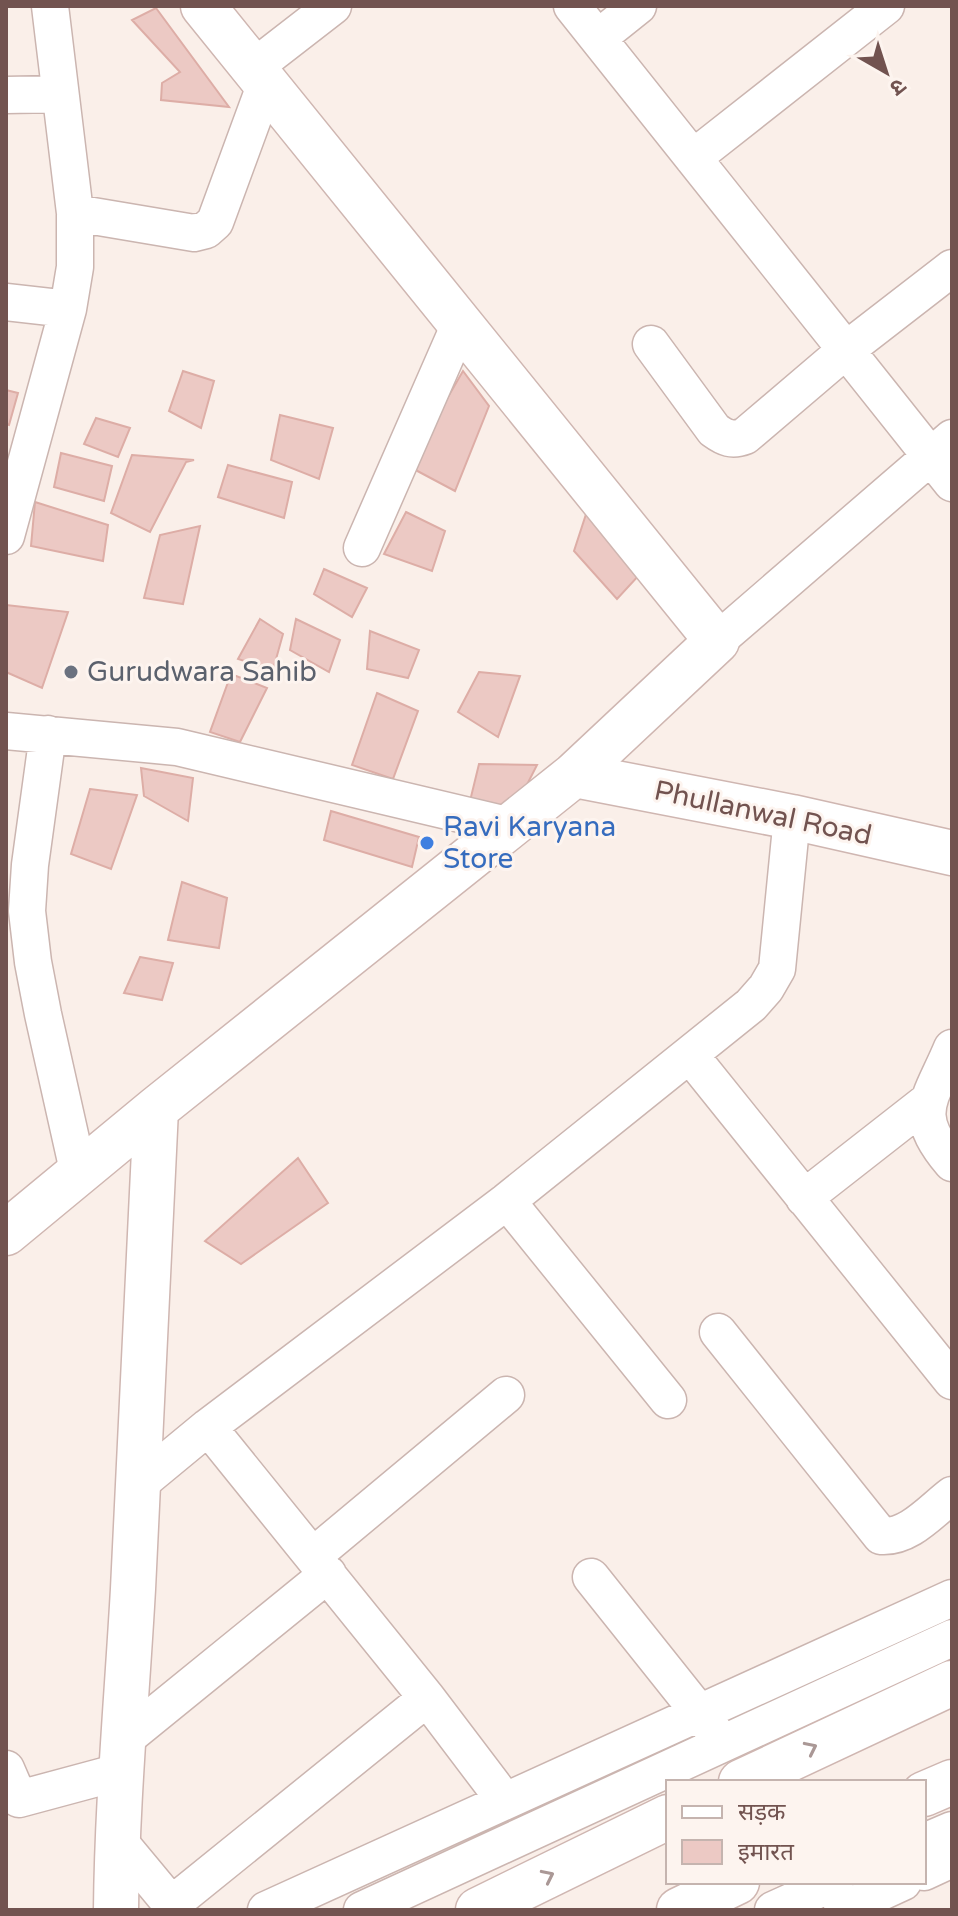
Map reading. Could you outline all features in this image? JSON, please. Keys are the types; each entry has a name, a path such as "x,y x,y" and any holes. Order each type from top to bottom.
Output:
{"street":[{"path":"6,536 68,309 75,267 75,213 50,6"},
{"path":"203,6 717,641"},
{"path":"75,213 194,233 206,230 215,222 259,76 333,6"},
{"path":"6,1233 574,775 717,641 945,459 846,350 572,6"},
{"path":"598,38 638,6"},
{"path":"693,158 886,6"},
{"path":"6,95 60,94"},
{"path":"651,344 714,430 725,438 736,439 745,436 846,350 952,268"},
{"path":"6,302 68,309"},
{"path":"362,548 460,324"},
{"path":"6,731 177,747 511,826"},
{"path":"48,734 30,865 27,911 38,988 79,1175"},
{"name":"Phullanwal Road","path":"574,775 792,817 952,853"},
{"path":"139,1484 208,1427 507,1201 751,1005 777,969 792,817"},
{"path":"952,1048 928,1101 926,1119 931,1136 952,1163"},
{"path":"690,1055 952,1381"},
{"path":"804,1198 928,1101"},
{"path":"116,1910 117,1839 139,1484 156,1109"},
{"path":"507,1201 668,1400"},
{"path":"718,1332 881,1536 893,1537 904,1533 952,1495"},
{"path":"10,1790 124,1755 320,1565 506,1395"},
{"path":"208,1427 427,1698 505,1801"},
{"path":"591,1577 698,1712 732,1763"},
{"path":"266,1910 952,1598"},
{"path":"732,1763 952,1638"},
{"path":"689,1780 952,1683"},
{"path":"117,1839 173,1907 427,1698"},
{"path":"926,1793 952,1782"},
{"path":"362,1910 666,1789"},
{"path":"478,1910 666,1818"},
{"path":"926,1841 952,1830"},
{"path":"926,1871 952,1859"},
{"path":"679,1910 733,1884"},
{"path":"842,1910 899,1884"},
{"path":"773,1910 820,1896"}],"building":[{"path":"156,8 229,107 161,100 162,83 180,72 132,20"},
{"path":"183,371 214,381 201,428 169,411"},
{"path":"463,371 489,406 455,491 408,466"},
{"path":"6,390 18,393 9,425 6,424"},
{"path":"280,415 333,428 319,479 271,460"},
{"path":"96,418 130,428 118,457 84,444"},
{"path":"61,453 112,466 104,501 54,487"},
{"path":"132,455 194,460 186,462 150,532 111,513"},
{"path":"228,465 292,482 284,518 218,497"},
{"path":"35,502 108,525 103,561 31,546"},
{"path":"589,505 641,573 617,599 574,551"},
{"path":"406,512 445,531 432,571 384,554"},
{"path":"200,526 183,604 144,598 160,535"},
{"path":"324,569 367,588 352,617 314,594"},
{"path":"6,605 68,612 42,688 6,672"},
{"path":"260,619 283,634 273,670 238,659"},
{"path":"296,619 340,640 329,672 290,650"},
{"path":"370,631 419,650 408,678 367,669"},
{"path":"479,672 520,676 498,737 458,712"},
{"path":"231,674 267,688 240,742 210,732"},
{"path":"377,693 418,711 393,779 352,765"},
{"path":"479,764 537,765 511,816 470,801"},
{"path":"141,768 193,778 188,821 144,796"},
{"path":"90,789 137,795 111,869 71,854"},
{"path":"331,811 419,837 412,867 324,840"},
{"path":"182,882 227,898 219,948 168,940"},
{"path":"140,957 173,963 162,1000 124,993"},
{"path":"298,1158 328,1203 241,1264 205,1241"}],"place":[{"name":"Gurudwara Sahib","path":"71,672"},
{"name":"Ravi Karyana Store","path":"427,843"}]}
